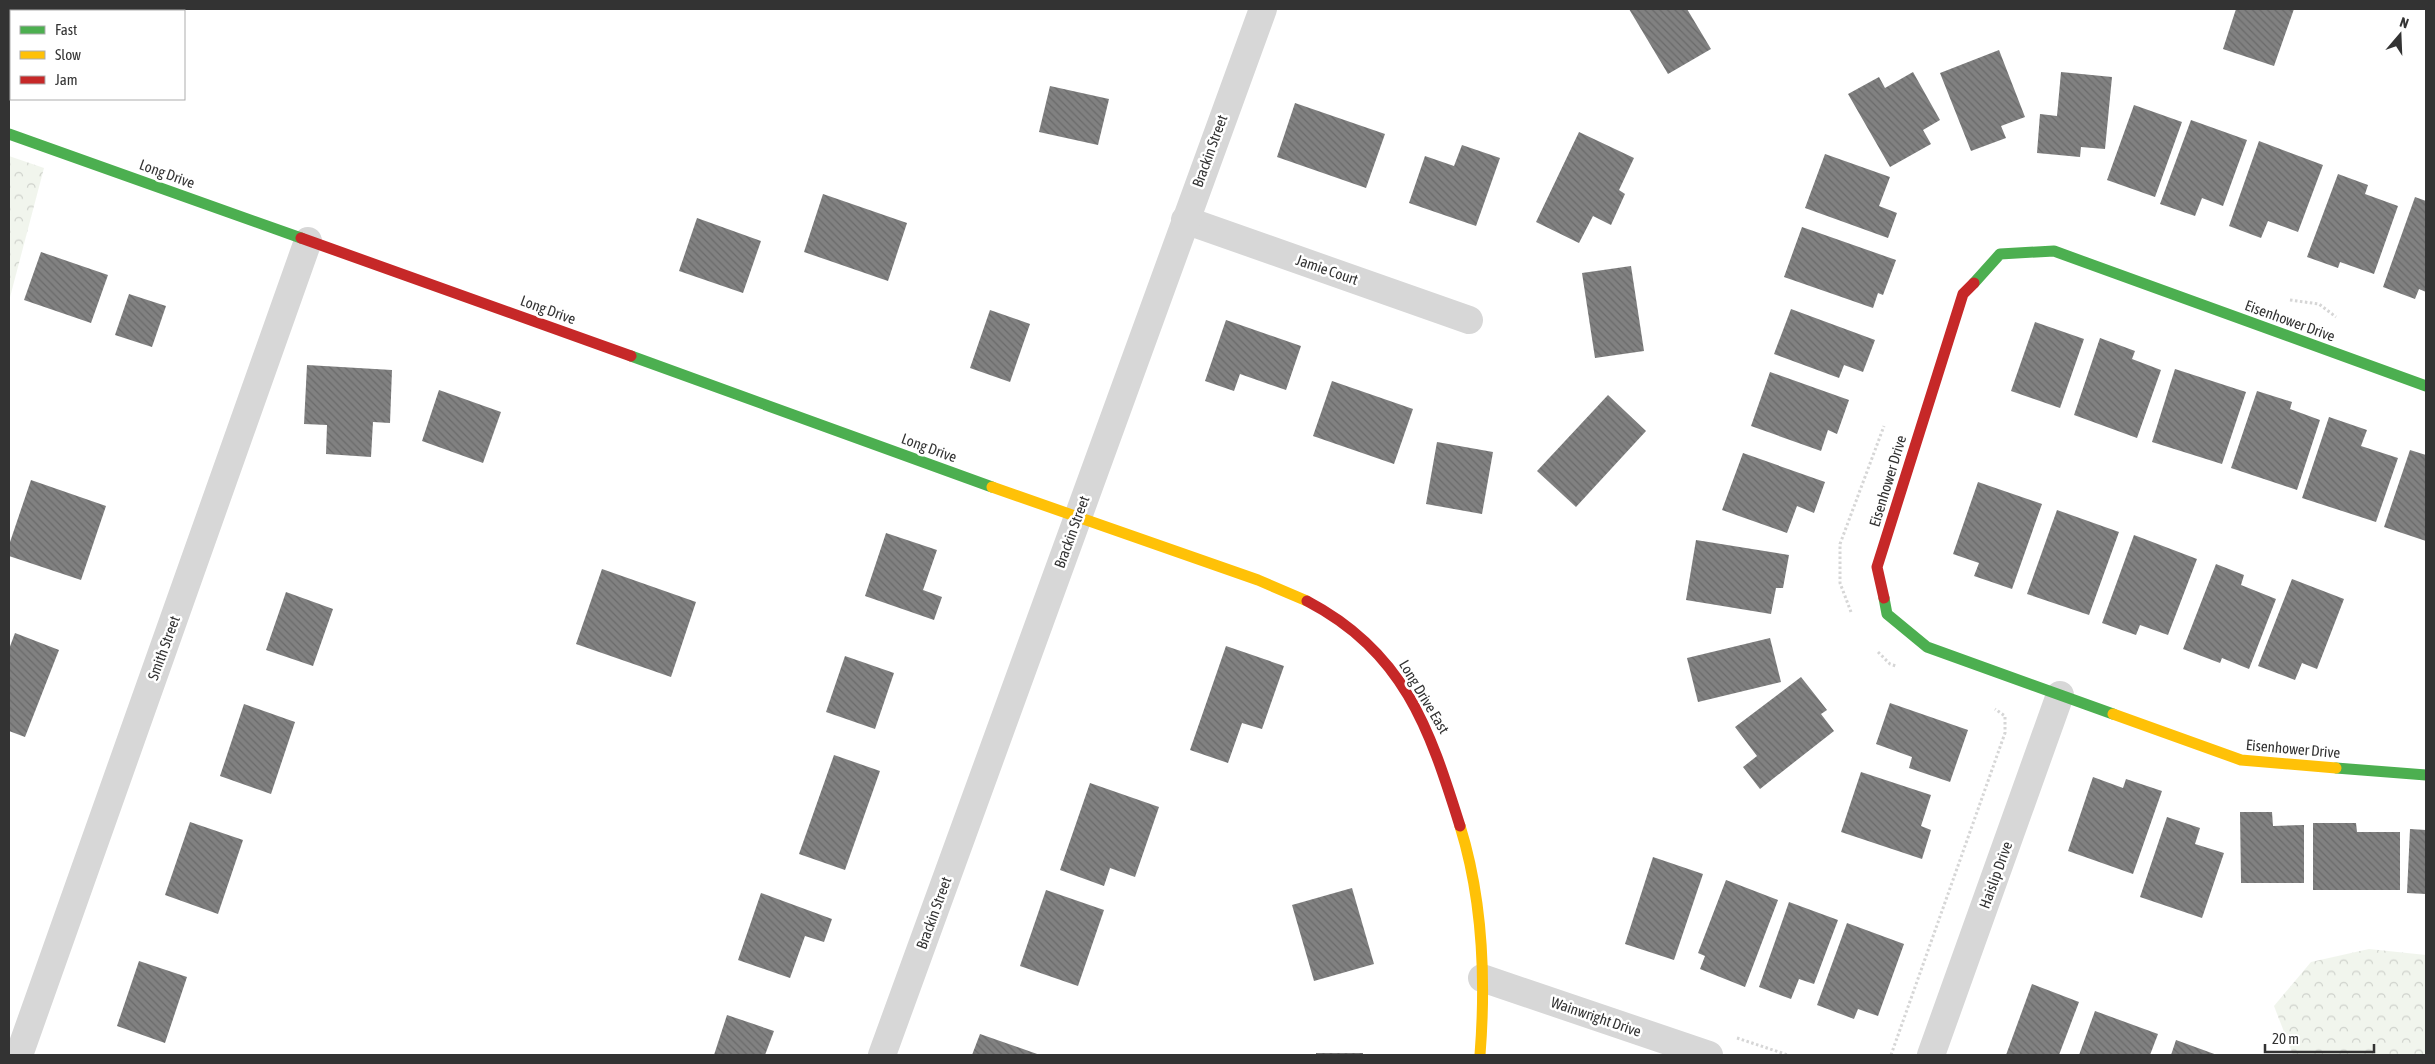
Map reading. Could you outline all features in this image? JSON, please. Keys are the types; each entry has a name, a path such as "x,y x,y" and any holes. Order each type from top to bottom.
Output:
{"street":[{"name":"Brackin Street","path":"882,1055 1263,9"},
{"name":"Long Drive","path":"9,134 748,398 1077,518"},
{"name":"Jamie Court","path":"1185,220 1470,320"},
{"name":"Smith Street","path":"19,1055 308,241"},
{"name":"Eisenhower Drive","path":"2426,386 2054,251 2000,254 1963,294 1877,568 1887,614 1926,647 2241,760 2426,775"},
{"name":"Long Drive East","path":"1077,518 1303,599 1338,618 1360,636 1392,669 1429,729 1439,752 1468,852 1479,918 1484,1013 1480,1055"},
{"name":"Haislip Drive","path":"1932,1055 2060,695"},
{"name":"Wainwright Drive","path":"1482,978 1709,1055"}],"path":[{"path":"2286,299 2319,304 2338,319"},
{"path":"1852,616 1840,583 1840,544 1885,425"},
{"path":"1877,651 1890,664 1899,667"},
{"path":"1890,1055 2005,733 2005,716 1990,704"}],"green space":[{"path":"9,156 44,168 9,301"},
{"path":"2369,949 2426,955 2426,1055 2293,1055 2274,1006 2311,962"}],"building":[{"path":"1629,9 1687,9 1711,49 1668,74"},
{"path":"2236,9 2294,9 2274,66 2223,49"},
{"path":"1999,50 2025,117 2001,126 2006,138 1971,151 1940,73"},
{"path":"1913,72 1940,120 1923,130 1931,144 1890,167 1848,94 1879,77 1885,88"},
{"path":"2061,72 2112,77 2105,149 2081,147 2080,157 2037,153 2040,114 2057,116"},
{"path":"1050,86 1109,99 1098,145 1039,132"},
{"path":"1295,103 1385,134 1366,188 1277,157"},
{"path":"2134,105 2182,122 2155,197 2107,180"},
{"path":"2191,120 2247,140 2223,206 2202,198 2195,216 2160,204"},
{"path":"1579,132 1634,158 1619,190 1625,194 1611,225 1593,216 1579,243 1536,222"},
{"path":"2259,141 2323,165 2298,232 2268,221 2261,238 2229,226"},
{"path":"1462,145 1500,158 1476,226 1409,203 1425,156 1454,166"},
{"path":"1825,154 1890,177 1879,206 1897,213 1888,238 1805,208"},
{"path":"2338,174 2368,185 2365,194 2398,206 2374,274 2340,262 2338,268 2307,257"},
{"path":"823,194 907,223 888,281 804,252"},
{"path":"2415,197 2426,201 2426,292 2419,289 2415,299 2383,287"},
{"path":"697,218 761,241 743,293 679,271"},
{"path":"1802,227 1896,260 1883,295 1878,293 1873,308 1784,277"},
{"path":"41,252 108,275 91,323 24,300"},
{"path":"1631,266 1644,351 1595,358 1582,273"},
{"path":"129,294 166,306 152,347 115,335"},
{"path":"1791,309 1875,340 1863,372 1844,365 1839,378 1774,354"},
{"path":"990,310 1030,324 1010,382 970,368"},
{"path":"1226,320 1301,346 1286,390 1240,374 1234,391 1205,381"},
{"path":"2035,322 2084,339 2060,408 2011,391"},
{"path":"2100,338 2135,351 2132,359 2161,370 2137,438 2074,415"},
{"path":"307,365 392,370 390,423 373,422 371,457 326,454 327,425 304,424"},
{"path":"2175,369 2246,392 2222,464 2152,442"},
{"path":"1770,372 1849,400 1837,434 1828,430 1821,451 1751,426"},
{"path":"1332,381 1413,409 1394,464 1313,436"},
{"path":"439,390 501,412 483,463 422,441"},
{"path":"2257,391 2292,402 2290,409 2320,420 2297,490 2231,468"},
{"path":"1608,395 1646,431 1576,507 1537,471"},
{"path":"2329,417 2367,430 2361,446 2398,458 2376,522 2302,498"},
{"path":"1437,442 1493,452 1482,514 1426,504"},
{"path":"2410,450 2426,455 2426,541 2384,527"},
{"path":"1743,453 1825,482 1814,513 1797,506 1787,533 1722,510"},
{"path":"31,480 106,506 81,580 9,556 9,545"},
{"path":"1978,482 2042,504 2012,589 1974,576 1979,563 1953,554"},
{"path":"2057,510 2119,532 2089,615 2027,594"},
{"path":"886,533 937,550 923,590 942,597 934,620 865,596"},
{"path":"2134,535 2197,559 2168,635 2140,625 2136,635 2102,623"},
{"path":"1696,540 1789,555 1783,588 1776,588 1771,614 1686,600"},
{"path":"2216,564 2244,575 2241,585 2276,599 2249,669 2222,658 2220,663 2183,649"},
{"path":"602,569 696,602 671,677 576,644"},
{"path":"2292,579 2344,599 2317,669 2302,663 2295,680 2258,666"},
{"path":"286,592 333,609 313,666 266,650"},
{"path":"15,633 59,650 25,737 9,731 9,649"},
{"path":"1770,638 1781,682 1698,702 1687,658"},
{"path":"1226,646 1284,666 1262,729 1242,723 1228,763 1190,750"},
{"path":"845,656 894,673 875,729 826,712"},
{"path":"1801,677 1827,710 1821,714 1834,731 1760,789 1743,767 1757,756 1735,727"},
{"path":"1890,703 1968,730 1950,782 1909,768 1912,757 1876,744"},
{"path":"244,704 295,722 271,794 220,776"},
{"path":"834,755 880,771 845,870 799,854"},
{"path":"1861,772 1931,795 1921,826 1931,830 1922,859 1841,832"},
{"path":"2093,777 2123,788 2126,779 2162,791 2133,874 2068,851"},
{"path":"1090,783 1159,807 1135,877 1110,868 1104,886 1060,870"},
{"path":"2240,812 2272,812 2273,826 2304,825 2304,883 2241,883"},
{"path":"2167,817 2200,828 2195,844 2224,853 2202,918 2140,897"},
{"path":"190,822 243,840 218,914 165,895"},
{"path":"2313,823 2356,823 2357,832 2400,832 2400,890 2313,890"},
{"path":"2410,829 2426,830 2426,894 2407,893"},
{"path":"1653,857 1703,874 1674,960 1625,944"},
{"path":"1726,880 1778,900 1745,987 1700,969 1705,956 1698,953"},
{"path":"1352,888 1374,964 1314,981 1292,905"},
{"path":"1046,890 1104,910 1078,986 1020,966"},
{"path":"761,893 832,919 824,942 805,936 790,978 738,960"},
{"path":"1789,902 1838,920 1814,984 1799,979 1791,999 1759,987"},
{"path":"1847,923 1904,944 1878,1016 1858,1009 1854,1019 1817,1005"},
{"path":"139,961 187,977 165,1043 117,1026"},
{"path":"2032,984 2079,1002 2059,1055 2006,1055"},
{"path":"2095,1011 2158,1034 2150,1055 2079,1055"},
{"path":"727,1015 774,1031 765,1055 714,1055"},
{"path":"980,1034 1040,1055 972,1055"},
{"path":"2176,1040 2217,1055 2171,1055"},
{"path":"1316,1053 1363,1053 1363,1055 1316,1055"}],"traffic: fast":[{"path":"9,134 301,238"},
{"path":"1974,283 2000,254 2054,251 2426,386"},
{"path":"631,356 992,487"},
{"path":"1884,598 1887,614 1927,647 2113,714"},
{"path":"2336,768 2426,775"}],"traffic: slow":[{"path":"992,487 1258,580 1307,601"},
{"path":"2113,714 2241,760 2336,768"},
{"path":"1460,826 1474,882 1481,939 1483,997 1480,1055"}],"traffic: jam":[{"path":"301,238 631,356"},
{"path":"1884,598 1877,567 1963,294 1974,283"},
{"path":"1307,601 1340,621 1367,644 1390,668 1424,725 1437,756 1460,826"}]}
